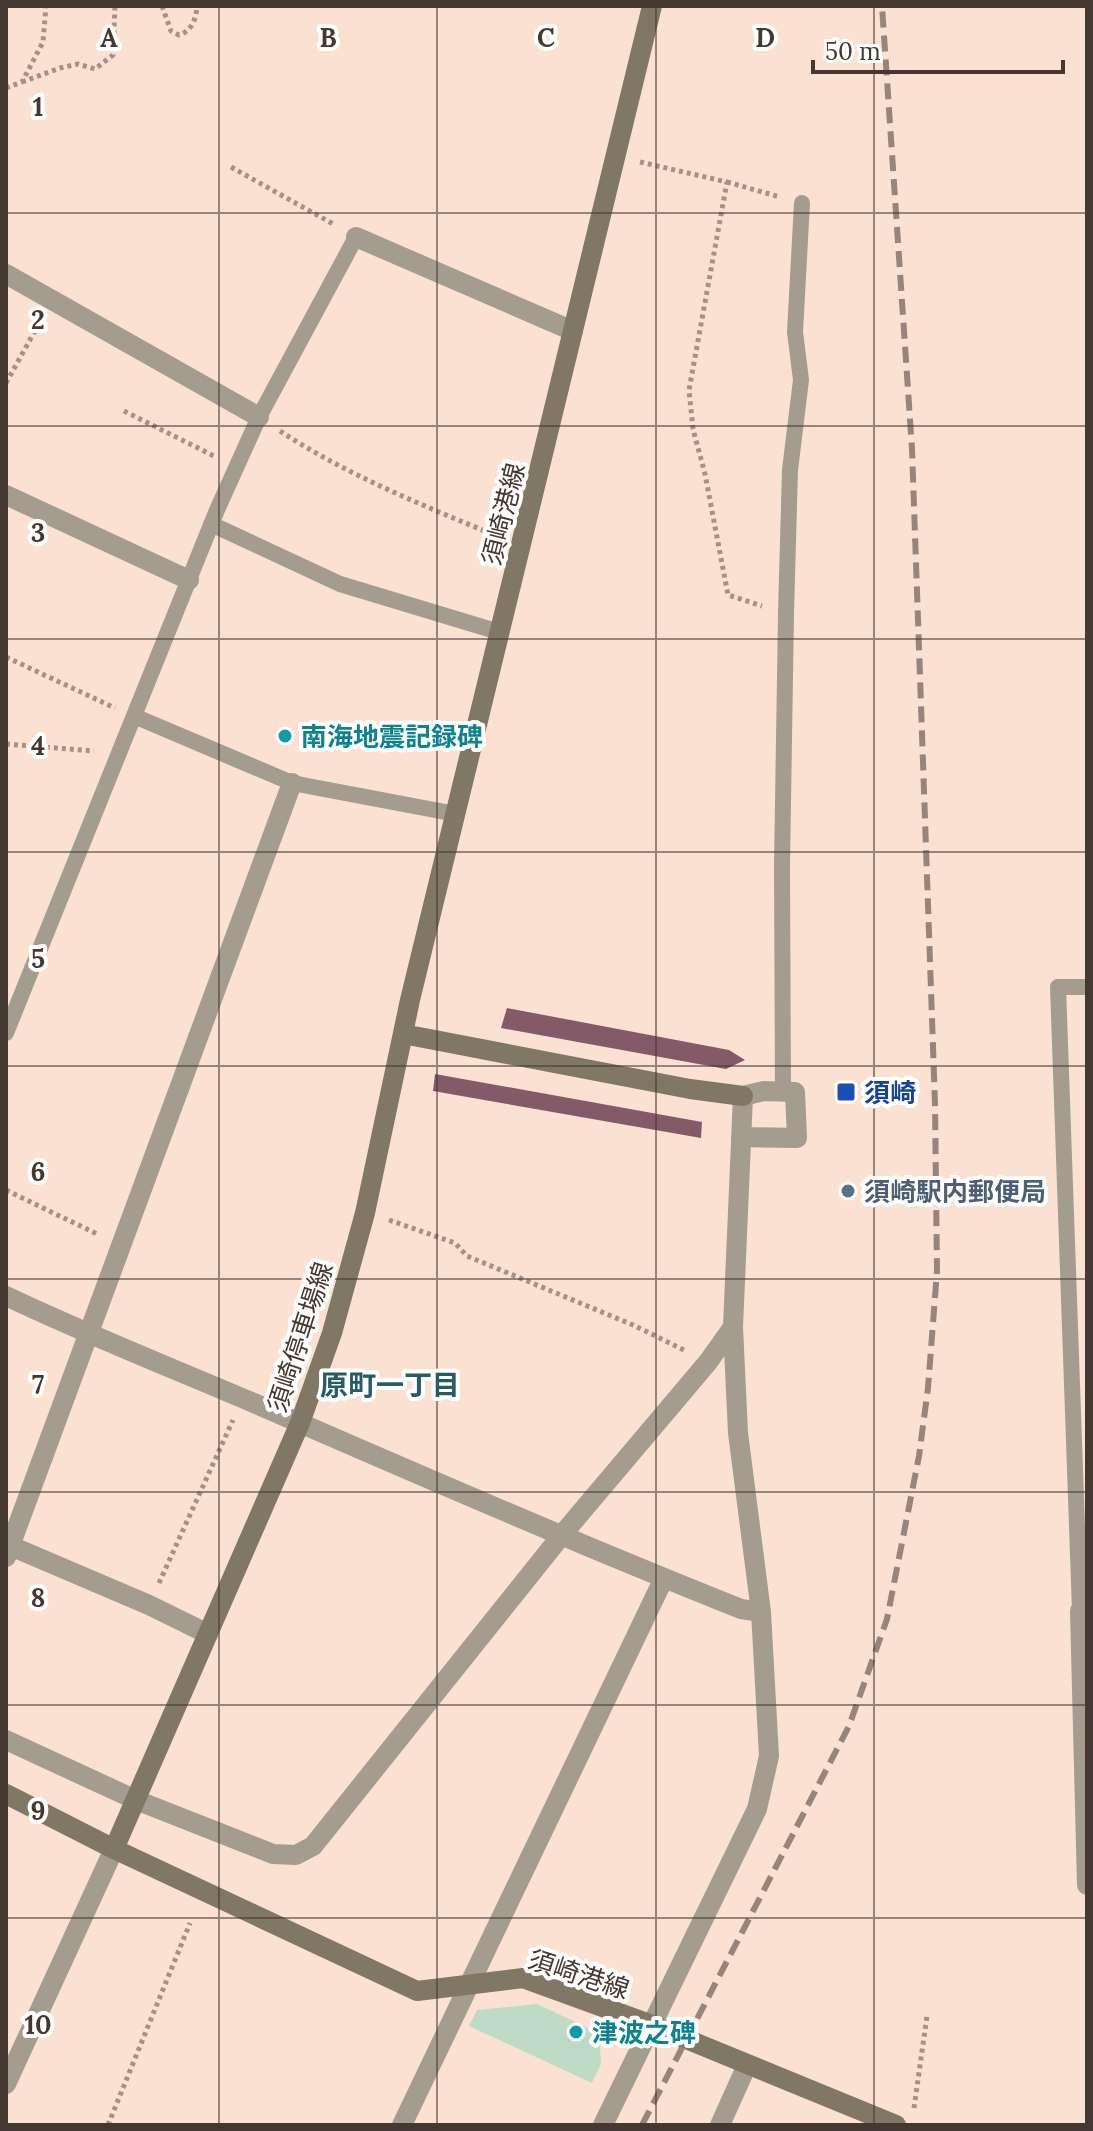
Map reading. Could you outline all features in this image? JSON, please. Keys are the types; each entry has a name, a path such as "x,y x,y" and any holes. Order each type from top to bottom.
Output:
{"main road":[{"name":"須崎港線","path":"403,1034 652,6"},
{"path":"403,1034 743,1096"},
{"name":"須崎停車場線","path":"114,1849 300,1423 332,1333 365,1213 403,1034"},
{"path":"6,1794 114,1849"},
{"name":"須崎港線","path":"114,1849 417,1991 523,1978 652,2025 896,2125"}],"street":[{"path":"356,237 573,331"},
{"path":"6,274 259,417"},
{"path":"6,495 189,580"},
{"path":"208,1634 149,1605 7,1549 292,783"},
{"path":"603,2125 757,1809 769,1756 761,1612 738,1433 733,1327 741,1137 743,1096 764,1091 795,1092 797,1138 741,1137"},
{"path":"6,1296 88,1335 243,1398 561,1536 741,1609 761,1612"},
{"path":"6,1740 136,1800 273,1854 296,1855 313,1846 561,1536 708,1362 733,1327"},
{"path":"402,2125 664,1578"},
{"path":"1083,1610 1087,1885"},
{"path":"6,2084 114,1849"},
{"path":"720,2125 747,2065"}],"lane":[{"path":"783,1092 782,866 786,613 790,470 801,380 795,332 802,203"},
{"path":"6,1033 236,467 259,417 356,237"},
{"path":"211,524 340,584 499,632"},
{"path":"134,716 292,783 456,814"},
{"path":"1083,1610 1058,987 1087,987"}],"path":[{"path":"22,82 43,42 46,6"},
{"path":"6,88 60,68 78,64 95,69 103,65 113,55 115,6"},
{"path":"162,6 171,31 179,35 192,25 197,6"},
{"path":"614,156 802,203"},
{"path":"231,167 356,237"},
{"path":"727,182 689,390 693,429 705,474 728,595 786,613"},
{"path":"6,383 52,300"},
{"path":"124,411 236,467"},
{"path":"259,417 306,448 522,546"},
{"path":"6,657 134,716"},
{"path":"6,744 119,753"},
{"path":"6,1190 121,1246"},
{"path":"365,1213 455,1243 467,1256 633,1325 708,1362"},
{"path":"149,1605 243,1398"},
{"path":"108,2125 190,1923"},
{"path":"914,2109 927,2016"}],"green space":[{"path":"537,2004 599,2033 601,2064 592,2083 469,2026 477,2010"}],"building":[{"path":"507,1008 729,1050 745,1060 726,1069 501,1028"},
{"path":"435,1074 702,1122 701,1138 433,1091"}],"railway":[{"path":"642,2125 849,1726 887,1619 919,1456 928,1388 937,1271 935,1104 912,449 882,6"}],"place":[{"name":"南海地震記録碑","path":"285,736"},
{"name":"須崎","path":"846,1092"},
{"name":"須崎駅内郵便局","path":"848,1191"},
{"name":"津波之碑","path":"576,2032"}],"district":[{"name":"原町一丁目","path":"390,1385"}]}
